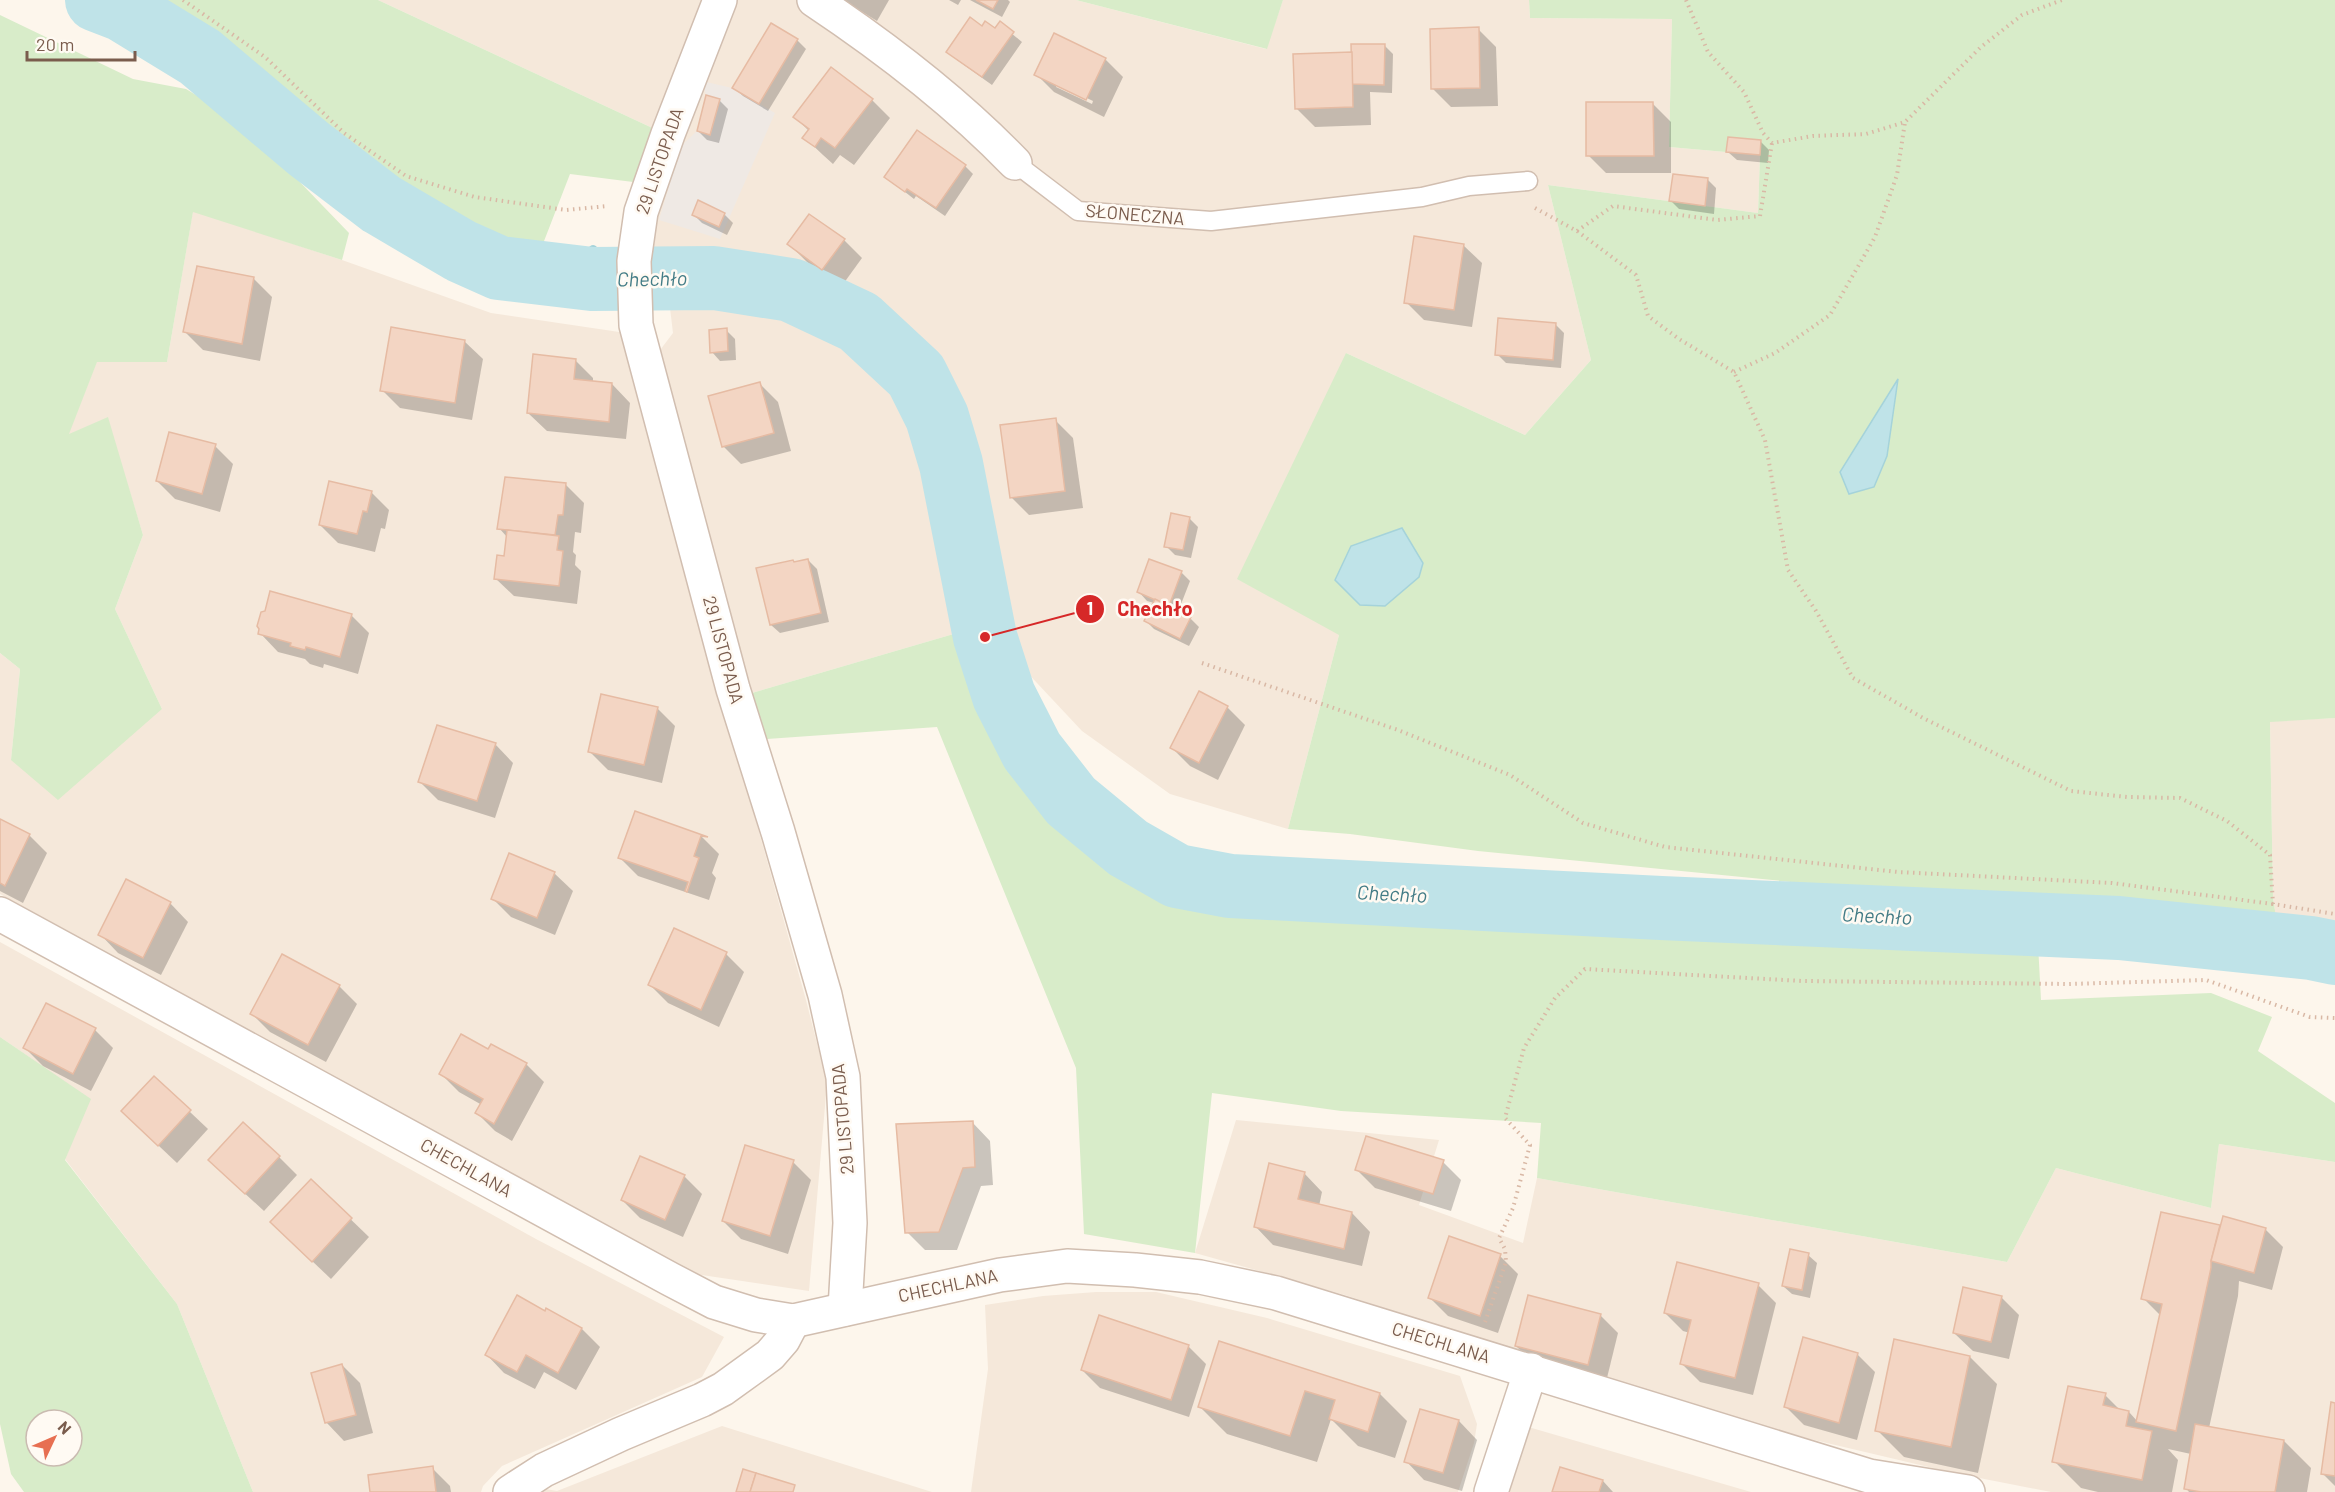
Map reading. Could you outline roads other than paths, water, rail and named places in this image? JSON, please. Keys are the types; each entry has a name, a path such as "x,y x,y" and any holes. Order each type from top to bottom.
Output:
{"street":[{"name":"29 LISTOPADA","path":"720,0 644,202 634,261 636,325 733,689 825,994 843,1077 850,1223 845,1309"},
{"name":"SŁONECZNA","path":"814,0 874,40 937,91 1015,163"},
{"name":"CHECHLANA","path":"0,914 714,1302 756,1315 793,1321 1000,1275 1066,1266 1200,1277 1276,1293 1869,1476 1968,1492"},
{"path":"510,1492 544,1470 723,1389 770,1355 783,1340 793,1321"},
{"path":"1491,1492 1531,1370"}],"lane":[{"name":"SŁONECZNA","path":"1015,163 1078,211 1211,221 1422,197 1469,186 1528,182"}],"water":[{"path":"1898,379 1887,456 1874,487 1849,494 1840,472"},
{"path":"1402,528 1423,563 1419,577 1385,606 1360,605 1335,580 1351,546"}],"waterway":[{"name":"Chechło","path":"97,0 123,10 200,57 309,149 381,204 461,251 499,268 592,279 714,278 791,290 859,322 916,375 937,417 951,464 985,637 1004,696 1032,751 1071,801 1128,848 1177,876 1230,886 2119,928 2311,948 2335,953"},
{"path":"578,277 593,250"}],"place":[{"name":"Chechło","path":"985,637"}]}
